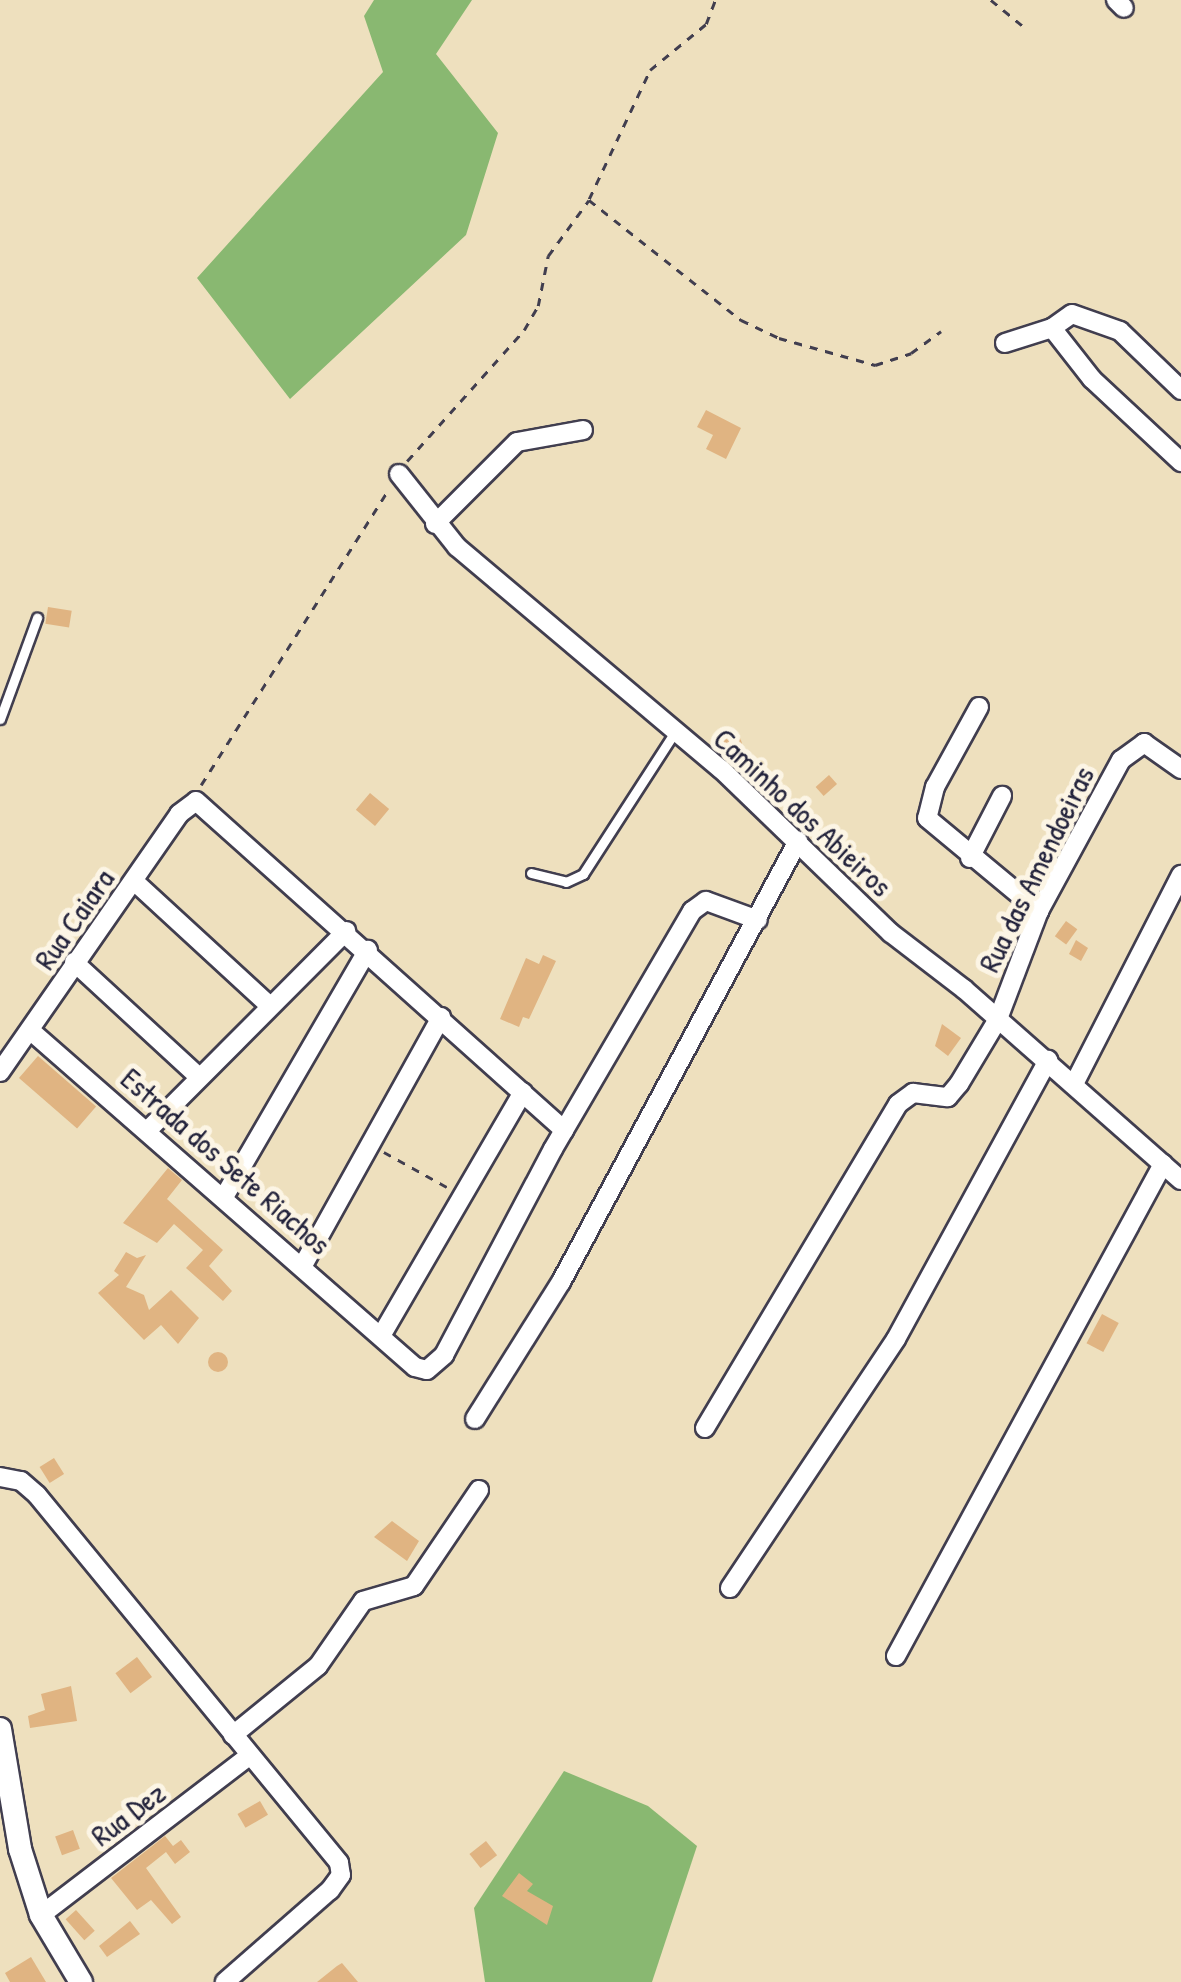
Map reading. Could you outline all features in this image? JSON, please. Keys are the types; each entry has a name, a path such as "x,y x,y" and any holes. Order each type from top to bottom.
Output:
{"street":[{"path":"1005,344 1052,328 1072,314 1120,331 1181,390"},
{"path":"1052,328 1092,379 1181,462"},
{"path":"435,524 517,442 583,430"},
{"name":"Caminho dos Abieiros","path":"398,474 435,524 676,730 798,841 891,933 1048,1060 1181,1180"},
{"path":"979,706 926,813 933,829 1039,911"},
{"name":"Rua das Amendoeiras","path":"706,1428 898,1104 914,1093 950,1096 998,1019 1039,911 1102,789 1131,748 1144,744 1181,770"},
{"path":"970,858 1002,796"},
{"name":"Rua Caiara","path":"0,1072 179,814 196,801 346,931"},
{"path":"475,1419 560,1282 798,841"},
{"path":"1074,1084 1181,876"},
{"path":"134,881 269,1005"},
{"path":"148,1130 197,1075 346,931 564,1130 697,905 710,902 758,920"},
{"path":"224,1197 368,950"},
{"path":"74,962 197,1075"},
{"path":"302,1267 441,1017"},
{"name":"Estrada dos Sete Riachos","path":"32,1031 415,1367 438,1363 564,1130"},
{"path":"730,1588 896,1339 1048,1060"},
{"path":"381,1336 523,1092"},
{"path":"896,1656 1163,1164"},
{"path":"0,1476 21,1481 37,1495 248,1756 331,1850 341,1874 224,1982"},
{"path":"233,1735 318,1666 363,1601 414,1586 479,1490"},
{"path":"0,1729 20,1849 41,1915 81,1982"},
{"name":"Rua Dez","path":"41,1915 248,1756"}],"lane":[{"path":"0,719 37,618"},
{"path":"531,873 566,882 584,874 676,730"}],"path":[{"path":"588,200 650,70 706,24 714,0"},
{"path":"991,0 1023,26"},
{"path":"370,1144 463,1195"}],"green space":[{"path":"374,0 472,0 436,54 498,133 466,235 290,399 197,278 383,72 364,16"},
{"path":"564,1771 648,1806 697,1846 652,1982 485,1982 474,1908"}],"building":[{"path":"706,410 741,428 726,459 706,449 713,435 697,427"},
{"path":"48,607 72,611 69,628 45,624"},
{"path":"730,733 739,736 739,754 730,757 721,754 718,745 721,736"},
{"path":"829,775 837,784 824,796 816,787"},
{"path":"370,793 389,809 375,826 356,810"},
{"path":"1066,921 1077,929 1066,945 1055,936"},
{"path":"1076,940 1088,948 1081,961 1069,954"},
{"path":"543,955 556,961 529,1019 523,1017 519,1027 500,1019 526,958 539,964"},
{"path":"942,1024 961,1038 948,1056 935,1046"},
{"path":"38,1056 96,1107 77,1128 19,1078"},
{"path":"168,1168 182,1180 167,1199 223,1250 209,1266 232,1291 223,1301 186,1268 203,1250 174,1224 157,1243 123,1223"},
{"path":"126,1252 137,1258 146,1255 126,1287 144,1295 149,1310 171,1290 199,1318 178,1344 161,1325 144,1340 98,1293 119,1275 114,1271"},
{"path":"1102,1314 1119,1323 1103,1352 1087,1343"},
{"path":"218,1352 228,1362 218,1372 208,1362"},
{"path":"54,1458 64,1474 50,1483 40,1467"},
{"path":"392,1521 419,1541 407,1561 374,1537"},
{"path":"137,1657 152,1677 130,1693 115,1673"},
{"path":"71,1686 77,1721 30,1728 28,1716 45,1710 41,1694"},
{"path":"260,1801 268,1815 245,1828 237,1814"},
{"path":"73,1830 80,1849 62,1855 55,1836"},
{"path":"165,1836 173,1846 181,1840 190,1852 175,1864 166,1852 146,1868 181,1917 172,1924 151,1900 137,1910 111,1878"},
{"path":"486,1841 497,1855 481,1868 469,1854"},
{"path":"519,1873 533,1884 527,1891 553,1906 547,1925 502,1896"},
{"path":"76,1910 95,1931 84,1940 66,1919"},
{"path":"130,1921 140,1934 107,1957 99,1946"},
{"path":"31,1957 46,1982 10,1982 5,1973"},
{"path":"342,1963 358,1982 317,1982 337,1966"}]}
